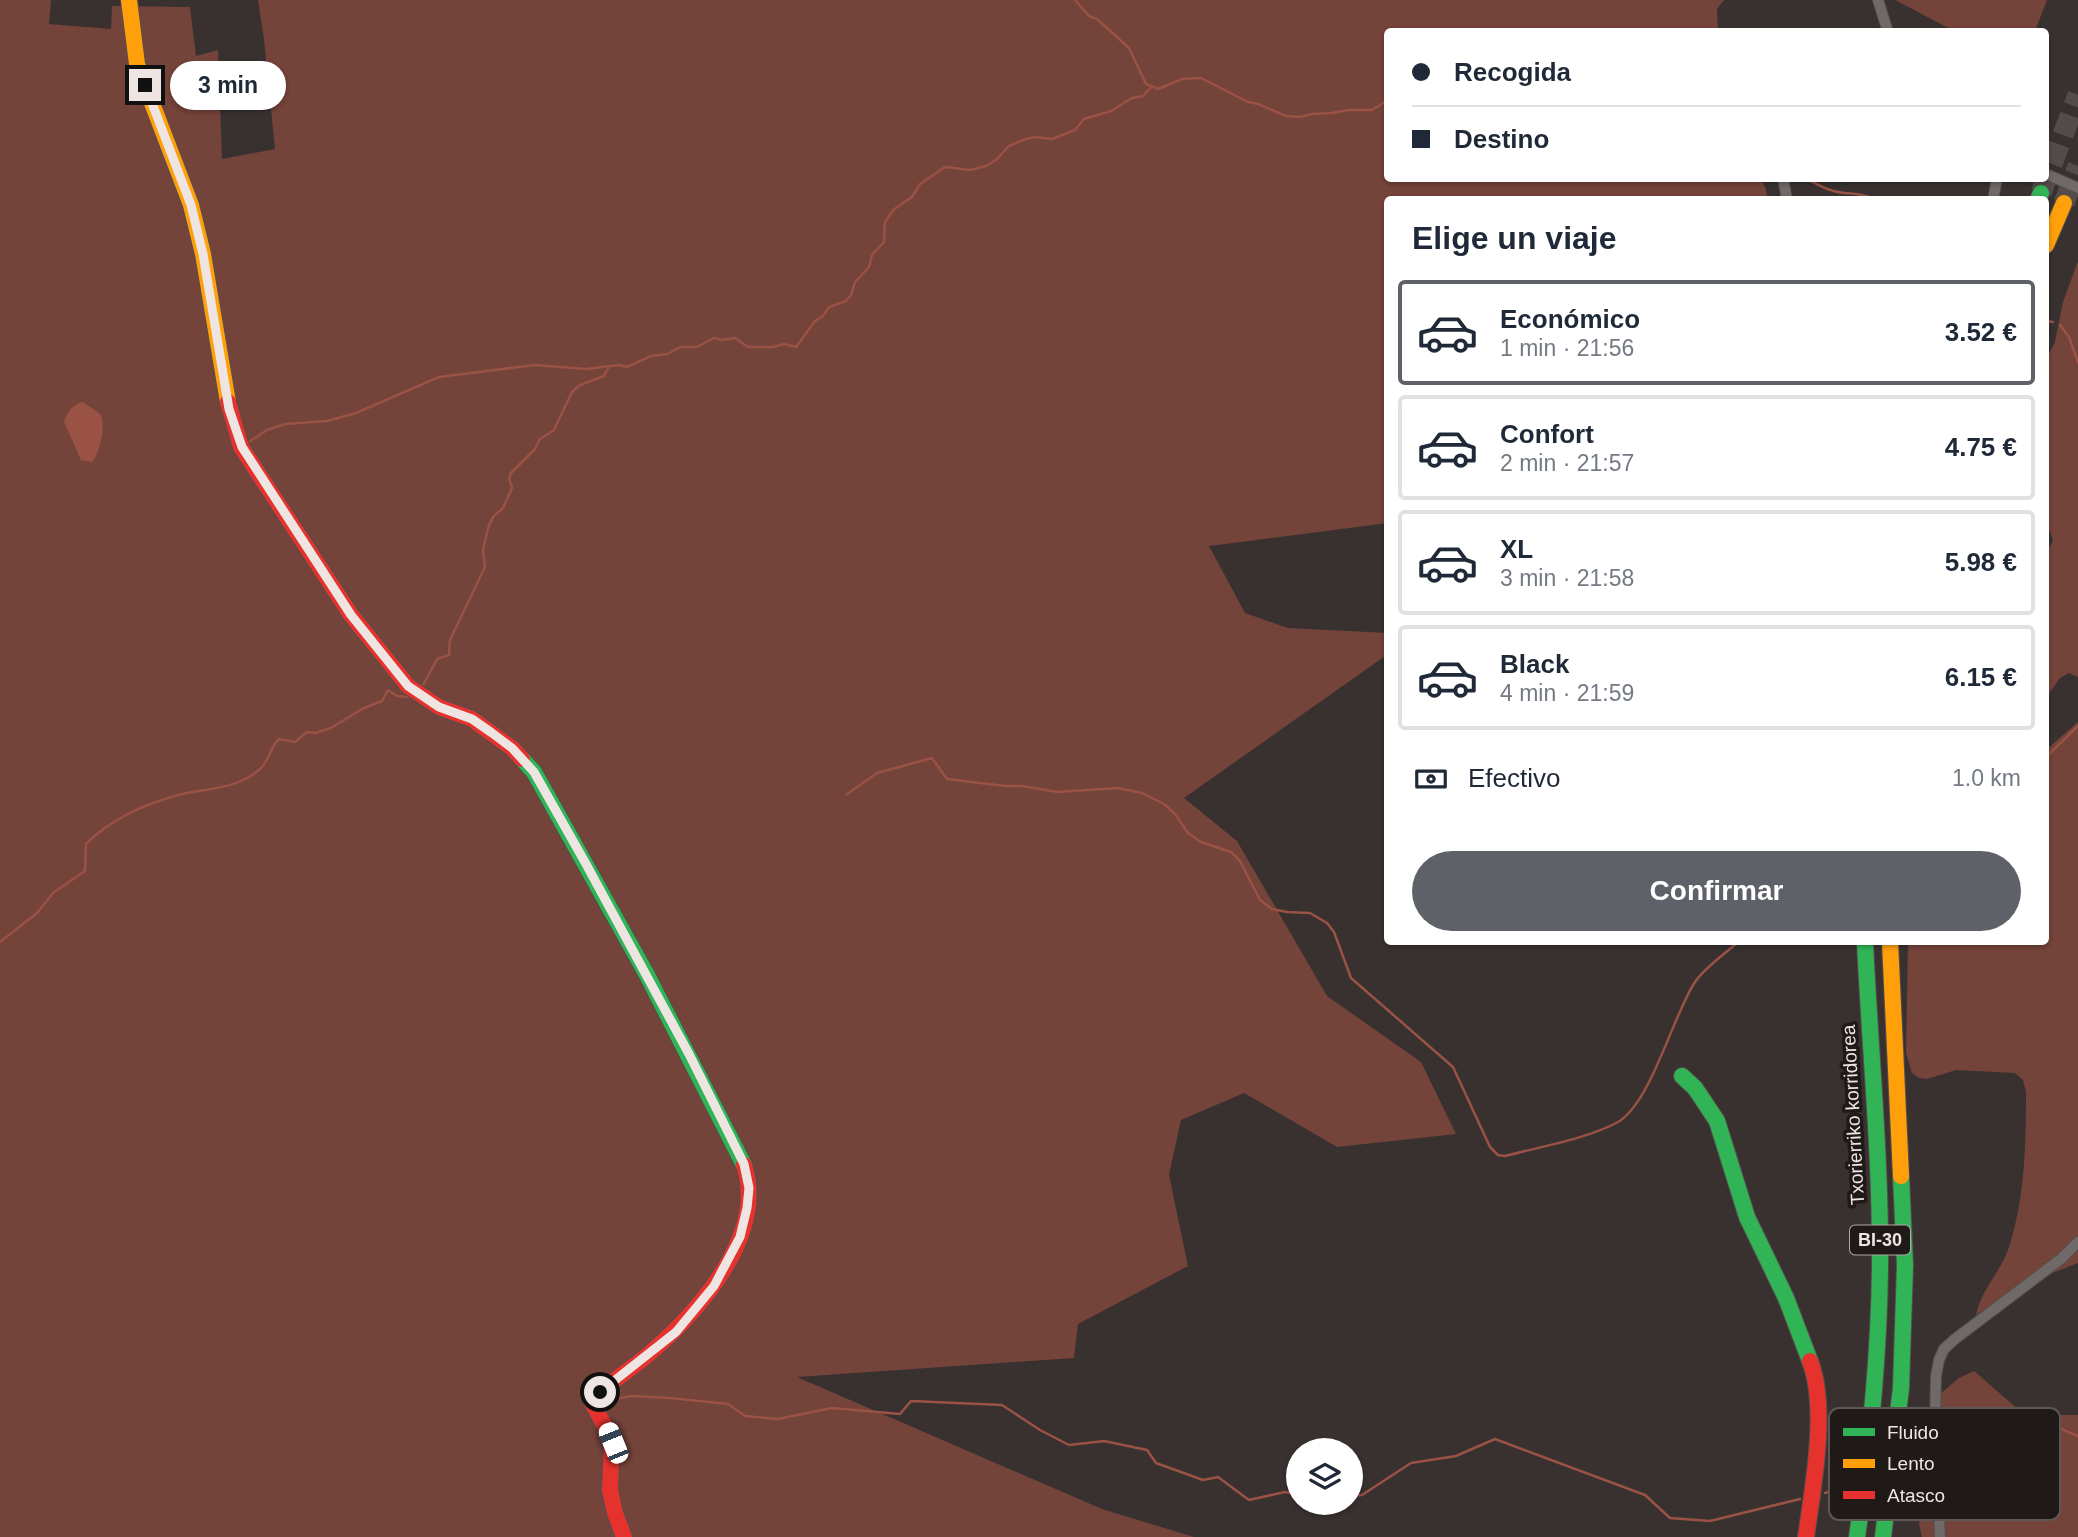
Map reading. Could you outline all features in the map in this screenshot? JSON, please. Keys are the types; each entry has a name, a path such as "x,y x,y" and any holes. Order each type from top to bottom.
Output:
{"main road":[{"path":"128,0 137,64 191,205 203,254 229,409 242,447 351,615 408,686 439,707 472,719 512,748 534,772 689,1054 744,1164 749,1188 740,1237 714,1286 676,1332 591,1401 594,1409 602,1416 613,1443 610,1475 612,1508 624,1537"},
{"path":"2049,237 2064,203"},
{"name":"Txorierriko korridorea","path":"1865,945 1879,1198 1880,1265 1873,1408"},
{"name":"BI-30","path":"1891,945 1905,1265 1899,1408"},
{"path":"1682,1076 1695,1088 1717,1121 1747,1217 1786,1298 1814,1371 1818,1391 1818,1415 1806,1537"}],"street":[{"path":"1878,0 1887,28"},
{"path":"2049,175 2078,188"},
{"path":"1935,1408 1938,1360 1944,1349 2062,1258 2078,1242"}],"shaded area":[{"path":"0,0 51,0 49,24 111,29 112,6 190,7 196,56 218,50 222,159 275,149 258,0 1724,0 1717,9 1718,28 1384,28 1384,182 1762,182 1767,196 1384,196 1384,524 1209,546 1245,613 1288,628 1384,633 1384,657 1184,798 1237,841 1327,996 1421,1062 1456,1134 1337,1147 1244,1093 1181,1120 1169,1175 1188,1266 1078,1324 1074,1358 797,1377 1102,1509 1194,1537 0,1537"},
{"path":"1895,0 2047,0 2036,28 1948,28"},
{"path":"2078,261 2078,677 2069,673 2060,678 2049,694 2049,548 2053,540 2049,530 2049,353 2055,342 2063,302"},
{"path":"82,402 100,414 103,424 97,453 92,462 81,460 64,422 70,410"},
{"path":"2078,722 2078,1263 2042,1277 1976,1315 1982,1297 2009,1247 2014,1228 2024,1171 2026,1092 2023,1080 2015,1073 1956,1070 1927,1079 1912,1073 1906,1053 1908,945 2049,945 2049,747"},
{"path":"1974,1371 2017,1408 1939,1408 1940,1394 1959,1378"},
{"path":"2060,1415 2078,1415 2078,1537 1922,1537 1919,1520 2060,1520"}],"waterway":[{"path":"1075,0 1089,16 1097,19 1129,48 1146,84 1158,89 1182,79 1201,78 1248,102 1286,116 1300,117 1349,110 1372,110 1384,102"},
{"path":"246,444 267,430 285,424 327,421 356,413 439,377 535,365 586,369 619,365 627,367 651,356 668,354 680,347 697,347 714,338 735,338 748,347 784,344 796,347 829,307 846,301 851,295 855,282 869,267 872,255 884,242 885,222 893,210 912,197 920,184 945,167 971,170 986,166 1009,146 1026,139 1052,139 1075,130 1084,119 1111,111 1132,98 1143,96 1151,87"},
{"path":"1812,182 1834,191 1867,196"},
{"path":"2049,321 2053,322"},
{"path":"2060,325 2069,337 2078,362"},
{"path":"422,687 437,659 449,655 450,640 485,567 483,550 488,528 493,517 503,508 512,488 509,478 511,473 535,449 540,439 554,430 572,392 580,385 604,376 608,368"},
{"path":"0,942 37,913 53,893 85,871 86,844 107,826 143,807 169,798 241,781 262,767 279,739 295,742 307,732 315,733 331,728 362,709 382,701 388,690 397,696 411,697"},
{"path":"2049,754 2078,726"},
{"path":"847,794 877,773 932,758 947,779 1058,792 1118,788 1142,793 1164,804 1188,833 1201,842 1231,852 1240,861 1260,900 1272,909 1310,913 1327,923 1334,932 1351,978 1453,1067 1490,1147 1498,1155 1505,1156 1592,1133 1618,1122 1630,1112 1651,1078 1695,982 1734,945"},
{"path":"603,1401 632,1396 670,1398 728,1404 745,1416 778,1419 832,1408 900,1414 911,1401 1002,1405 1069,1445 1104,1441 1147,1450 1156,1463 1203,1480 1218,1477 1249,1500 1286,1492"},
{"path":"2060,1428 2078,1436"},
{"path":"1363,1494 1411,1463 1456,1456 1495,1439 1645,1495 1670,1518 1710,1521 1800,1499"},
{"path":"1825,1493 1829,1492"}],"tunnel":[{"path":"2049,172 2078,95"},
{"path":"2064,203 2078,166"},
{"path":"2041,193 2045,182"}],"traffic: fast":[{"path":"522,759 534,772 647,975 744,1165"},
{"path":"1865,945 1880,1226 1878,1334 1872,1408"},
{"path":"1682,1076 1695,1088 1717,1121 1747,1217 1786,1298 1810,1361"},
{"path":"1899,1408 1905,1265 1901,1176"},
{"path":"1857,1537 1859,1520"},
{"path":"1883,1537 1885,1520"}],"traffic: slow":[{"path":"129,0 137,64 191,205 203,254 228,402"},
{"path":"2049,238 2064,203"},
{"path":"1890,945 1901,1176"}],"traffic: jam":[{"path":"228,402 241,447 351,615 408,686 439,707 472,719 512,748 522,759"},
{"path":"624,1537 610,1490 612,1439 591,1401 669,1336 689,1316 724,1269 746,1218 749,1191 744,1165"},
{"path":"1806,1537 1818,1424 1818,1401 1810,1361"}],"route":[{"path":"145,85 191,205 203,254 229,409 242,447 351,615 408,686 439,707 472,719 512,748 534,772 689,1054 744,1164 749,1188 740,1237 714,1286 676,1332 600,1392"}]}
